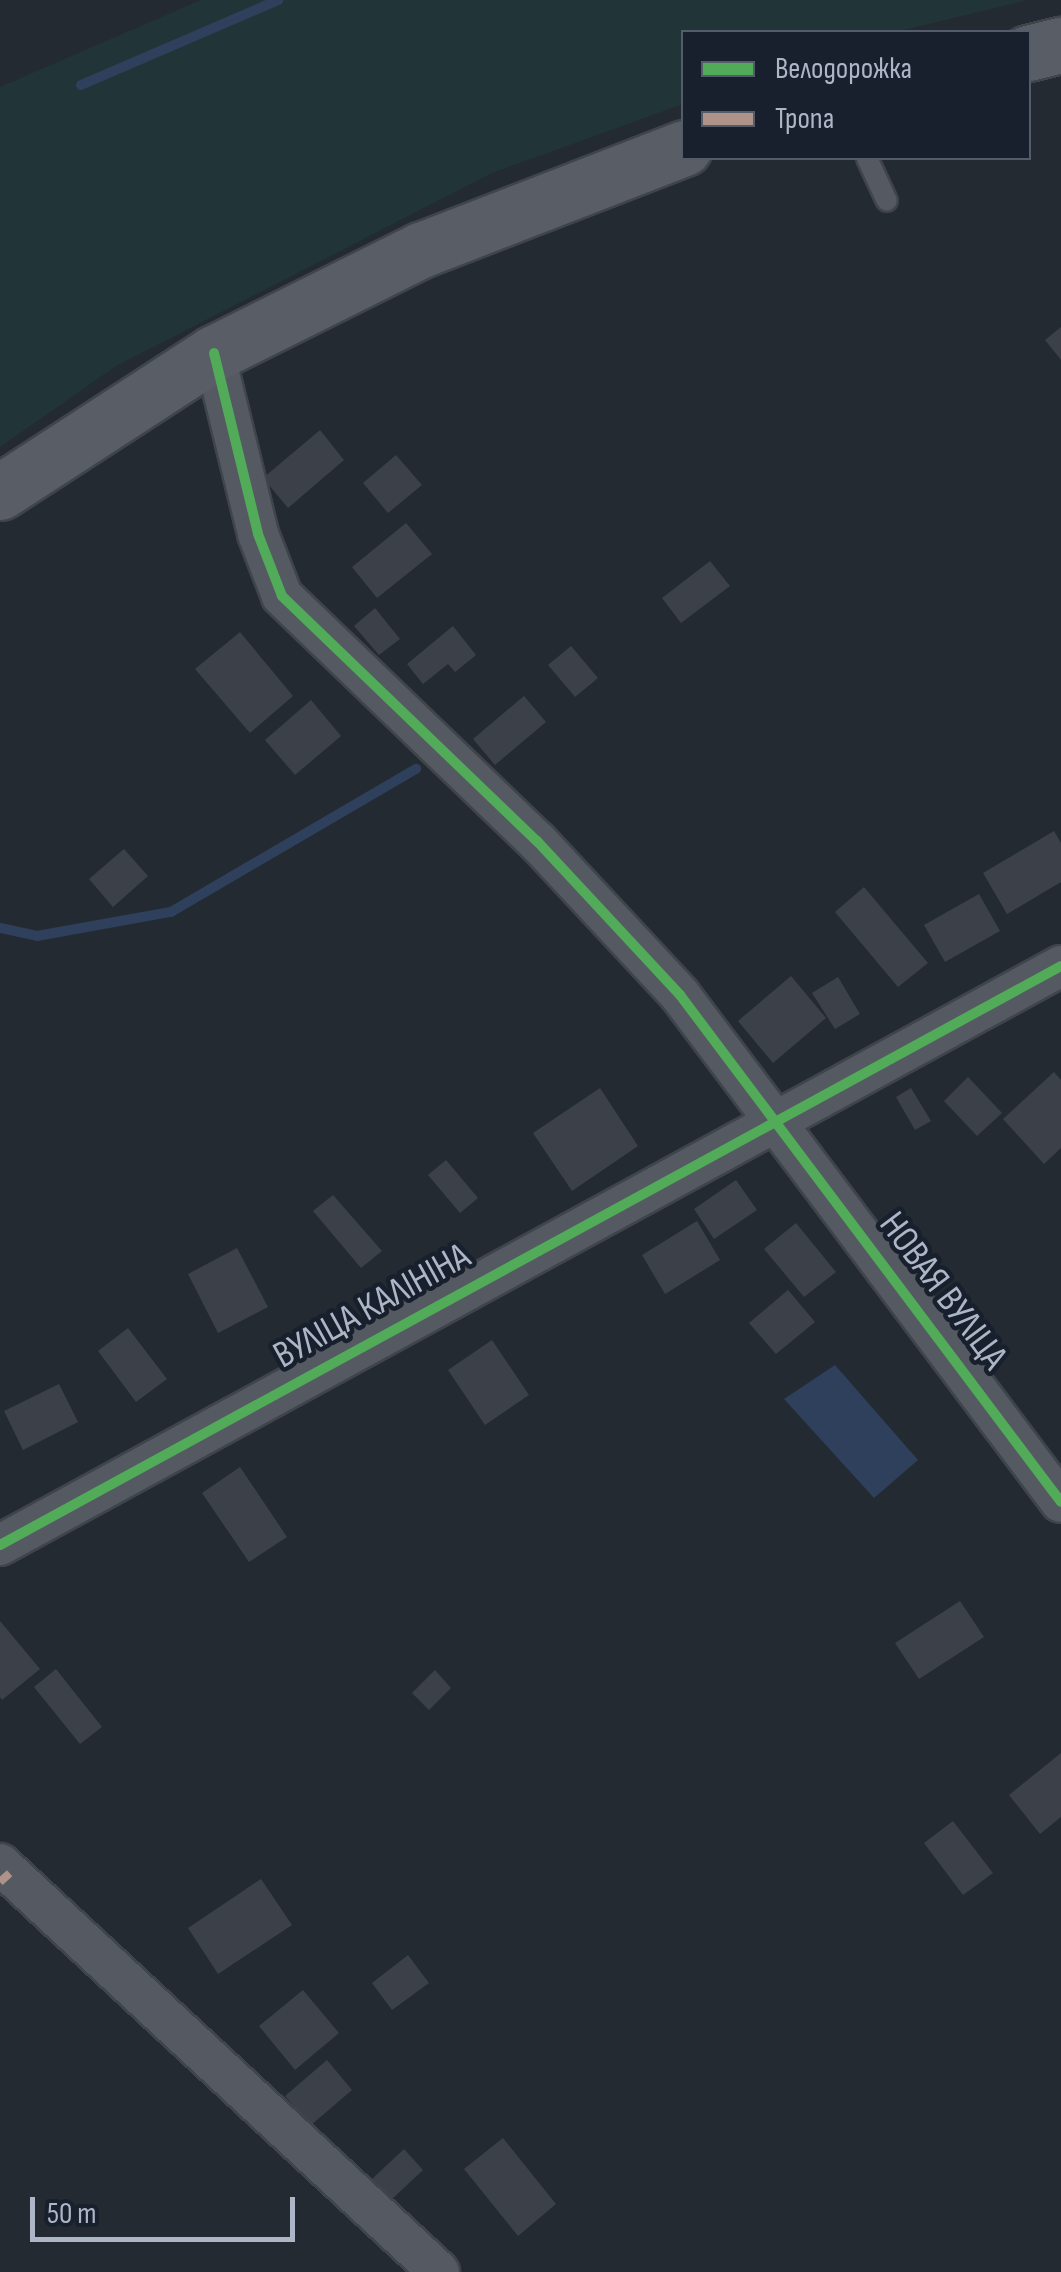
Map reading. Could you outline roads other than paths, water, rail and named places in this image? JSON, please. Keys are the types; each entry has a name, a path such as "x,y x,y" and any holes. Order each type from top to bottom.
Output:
{"main road":[{"path":"1031,51 1061,45"},
{"path":"0,492 214,353 421,250 681,149"}],"street":[{"path":"214,353 258,534 282,596 537,841 680,995 774,1119"},
{"name":"ВУЛІЦА КАЛІНІНА","path":"0,1545 774,1119 1061,966"},
{"name":"НОВАЯ ВУЛІЦА","path":"774,1119 1061,1502"},
{"path":"0,1864 440,2272"}],"lane":[{"path":"868,160 887,201"}],"water":[{"path":"835,1365 918,1460 874,1498 784,1399"}],"waterway":[{"path":"81,85 278,0"},
{"path":"0,928 37,936 171,912 416,769"}]}
